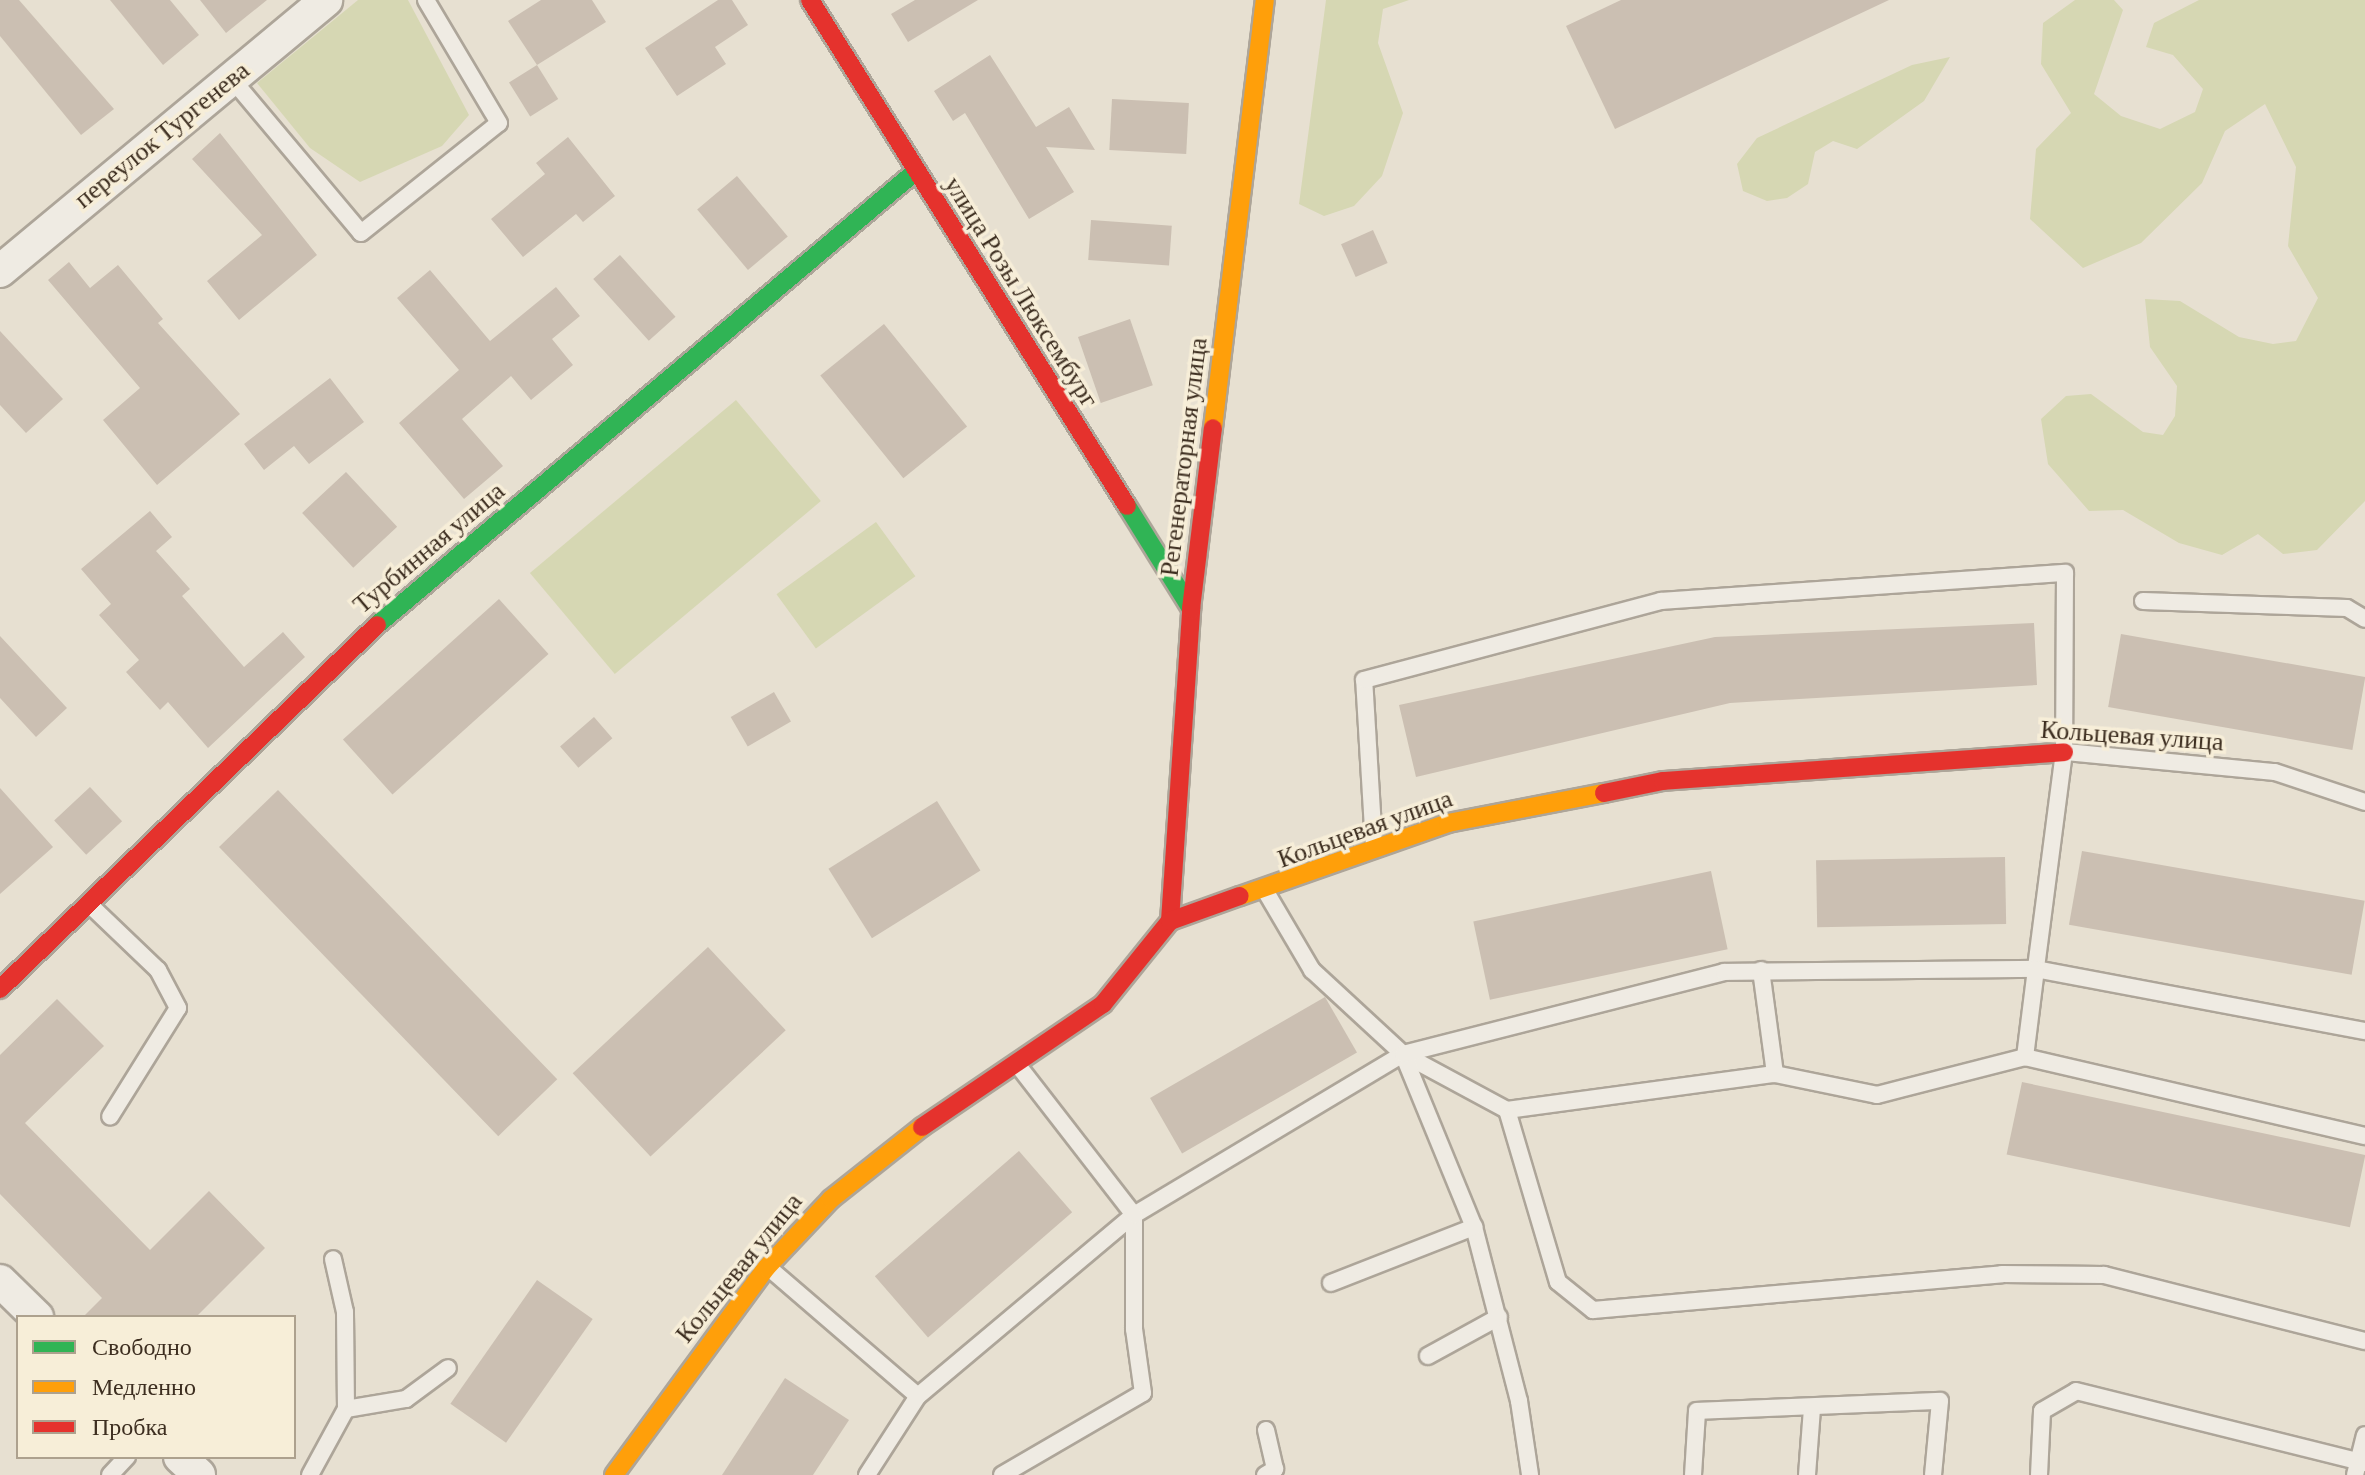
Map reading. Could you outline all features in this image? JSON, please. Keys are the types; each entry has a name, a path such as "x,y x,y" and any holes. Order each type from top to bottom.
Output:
{"street":[{"name":"переулок Тургенева","path":"0,271 326,0"},
{"name":"улица Розы Люксембург","path":"810,0 1191,609"},
{"name":"Регенераторная улица","path":"1170,921 1191,609 1265,0"},
{"name":"Турбинная улица","path":"0,989 351,647 915,172"},
{"name":"Кольцевая улица","path":"614,1475 767,1267 831,1199 897,1144 1019,1067 1103,1004 1170,921 1266,892 1448,823 1663,781 2064,752"},
{"path":"0,1281 35,1315"},
{"path":"182,1459 199,1475"}],"lane":[{"path":"231,78 361,233 499,123 426,0"},
{"path":"1374,849 1364,680 1661,601 2065,573 2064,752 2025,1057"},
{"path":"2143,601 2347,608 2365,619"},
{"name":"Кольцевая улица","path":"2064,752 2275,772 2365,802"},
{"path":"1266,892 1312,970 1403,1054 1507,1110 1775,1074 1877,1095 2025,1057 2365,1136"},
{"path":"89,904 158,970 178,1008 110,1117"},
{"path":"867,1475 918,1396 1134,1215 1403,1054 1724,972 1761,970 2036,969 2365,1031"},
{"path":"1761,970 1775,1074"},
{"path":"1403,1054 1474,1227 1499,1317 1530,1475"},
{"path":"1002,1475 1143,1393 1134,1329 1134,1215 1019,1067"},
{"path":"1507,1110 1558,1282 1593,1310 2002,1274 2104,1275 2365,1341"},
{"path":"1331,1283 1474,1227"},
{"path":"310,1475 346,1409 345,1312 333,1259"},
{"path":"767,1267 918,1396"},
{"path":"1428,1356 1499,1317"},
{"path":"346,1409 406,1399 448,1368"},
{"path":"2039,1475 2042,1411 2076,1391 2359,1467 2365,1435"},
{"path":"1693,1475 1697,1411 1940,1401 1933,1475"},
{"path":"1807,1475 1812,1408"},
{"path":"1265,1475 1275,1469 1266,1430"},
{"path":"110,1475 125,1459"}],"green space":[{"path":"358,0 408,0 469,115 442,146 360,182 310,148 257,83"},
{"path":"1326,0 1409,0 1383,9 1378,43 1403,113 1382,176 1354,206 1324,216 1299,204"},
{"path":"2075,0 2114,0 2123,10 2094,94 2121,116 2160,129 2195,112 2203,89 2173,55 2146,47 2154,23 2199,0 2365,0 2365,501 2317,550 2283,554 2258,534 2222,555 2179,543 2123,510 2089,511 2048,464 2041,419 2066,396 2091,394 2143,432 2163,435 2175,416 2177,386 2150,347 2145,299 2180,301 2239,337 2273,344 2296,341 2318,298 2288,246 2296,167 2265,104 2225,131 2202,183 2141,243 2083,268 2030,219 2036,149 2071,113 2041,64 2043,23"},
{"path":"1950,57 1924,101 1857,149 1833,141 1815,152 1808,184 1787,198 1767,201 1743,191 1737,164 1757,138 1912,65"},
{"path":"736,400 821,501 615,674 530,573"},
{"path":"876,522 915,576 816,649 776,594"}],"building":[{"path":"0,0 19,0 114,109 81,135 0,36"},
{"path":"110,0 170,0 199,35 163,65"},
{"path":"200,0 267,0 226,33"},
{"path":"541,0 592,0 606,22 537,65 508,21"},
{"path":"718,0 732,0 748,25 715,47 726,64 677,96 645,48"},
{"path":"915,0 978,0 908,42 891,14"},
{"path":"1621,0 1889,0 1615,129 1566,26"},
{"path":"990,55 1036,127 1069,107 1095,150 1046,147 1074,192 1029,219 965,113 953,121 934,91"},
{"path":"537,65 558,99 530,116 509,82"},
{"path":"1112,99 1189,103 1186,154 1109,150"},
{"path":"220,133 317,255 239,320 207,281 262,235 192,159"},
{"path":"568,137 615,196 583,222 576,214 523,257 491,219 545,174 536,163"},
{"path":"737,176 788,237 748,270 697,209"},
{"path":"1091,220 1172,226 1169,266 1088,260"},
{"path":"1373,230 1388,263 1356,277 1341,244"},
{"path":"620,255 676,317 649,341 593,279"},
{"path":"69,262 90,288 118,265 163,319 158,323 240,414 157,485 103,420 140,388 48,280"},
{"path":"430,270 490,341 556,287 580,316 552,339 573,365 531,400 511,376 462,419 503,466 464,499 399,423 459,370 397,298"},
{"path":"1130,319 1153,385 1101,403 1078,337"},
{"path":"884,324 967,427 903,478 820,376"},
{"path":"0,331 63,399 26,433 0,405"},
{"path":"330,378 364,422 309,464 294,446 264,470 244,444"},
{"path":"346,472 397,527 353,568 302,513"},
{"path":"150,511 172,537 156,551 190,589 182,596 244,667 283,632 305,657 208,748 168,702 160,710 126,672 139,660 99,615 111,604 81,569"},
{"path":"499,599 549,654 392,795 343,740"},
{"path":"2034,623 2037,685 1730,703 1416,777 1399,705 1715,637"},
{"path":"2121,634 2365,677 2352,750 2108,707"},
{"path":"0,636 67,708 36,737 0,698"},
{"path":"774,692 791,721 748,746 731,717"},
{"path":"594,717 612,738 578,768 560,747"},
{"path":"90,787 122,821 86,855 54,820"},
{"path":"0,788 53,847 0,894"},
{"path":"278,790 557,1079 498,1136 219,847"},
{"path":"937,801 980,871 872,938 828,869"},
{"path":"2082,851 2365,901 2352,975 2069,925"},
{"path":"2005,857 2006,924 1817,927 1816,860"},
{"path":"1711,871 1728,949 1490,1000 1473,922"},
{"path":"708,947 786,1030 650,1157 573,1073"},
{"path":"1325,997 1357,1052 1182,1153 1150,1098"},
{"path":"57,999 104,1046 25,1123 150,1250 209,1191 265,1248 198,1315 85,1315 102,1298 0,1194 0,1055"},
{"path":"2022,1082 2365,1155 2350,1227 2007,1154"},
{"path":"1019,1151 1072,1212 928,1337 875,1276"},
{"path":"537,1280 593,1319 506,1443 450,1404"},
{"path":"785,1378 849,1420 813,1475 722,1475"}],"traffic: fast":[{"path":"377,625 915,172"},
{"path":"1127,506 1191,609"}],"traffic: slow":[{"path":"1213,428 1265,0"},
{"path":"1240,896 1448,823 1604,793"},
{"path":"614,1475 767,1267 831,1199 922,1127"}],"traffic: jam":[{"path":"810,0 1127,506"},
{"path":"1170,921 1191,609 1213,428"},
{"path":"0,989 377,625"},
{"path":"1604,793 1663,781 2064,752"},
{"path":"922,1127 1103,1004 1170,921 1240,896"}]}
